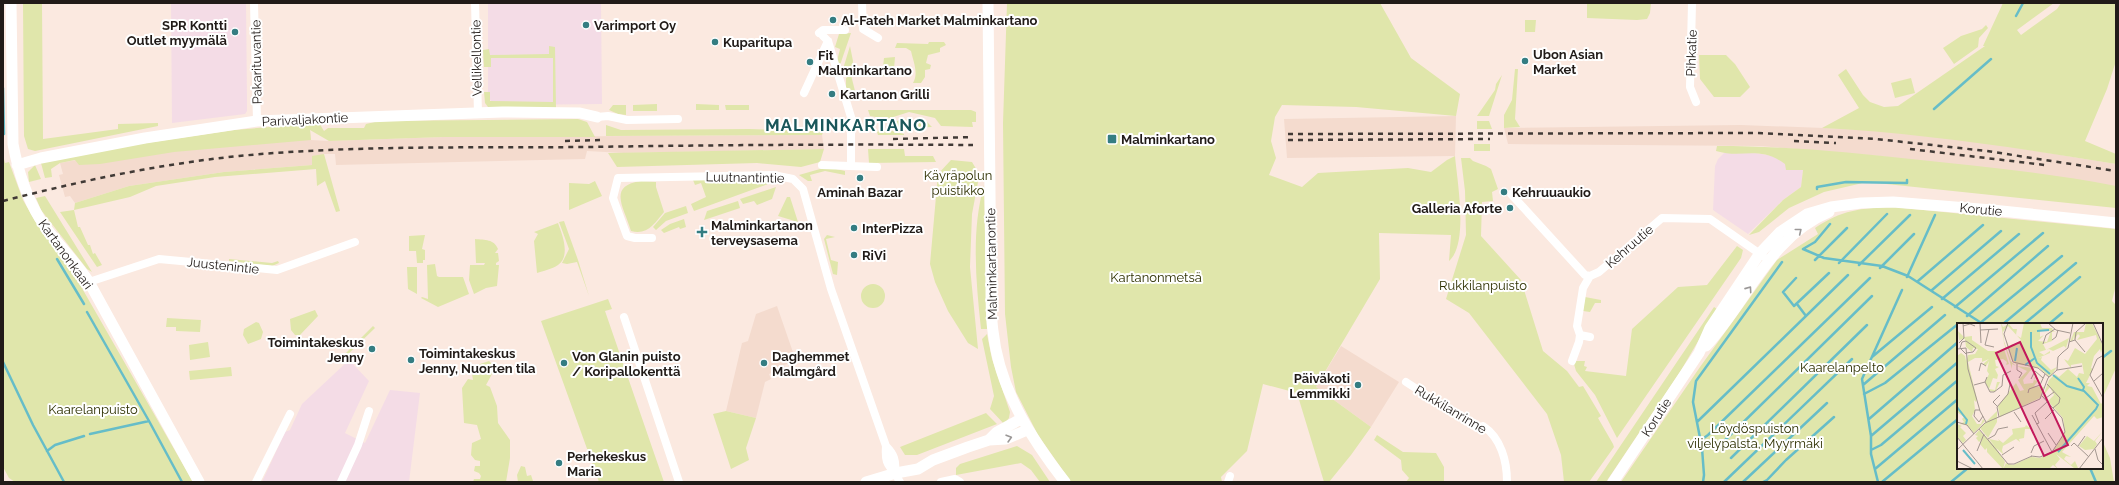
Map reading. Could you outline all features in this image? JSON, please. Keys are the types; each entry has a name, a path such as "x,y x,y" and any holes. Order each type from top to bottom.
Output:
{"street":[{"name":"Kartanonkaari","path":"11,3 13,144 17,165 32,204 41,220 89,282 199,482"},
{"name":"Pakarituvantie","path":"254,3 257,121"},
{"name":"Vellikellontie","path":"475,3 478,113"},
{"path":"862,3 864,29 878,38"},
{"name":"Malminkartanontie","path":"988,3 991,288 993,331 1004,377 1021,418 1027,430 1065,482"},
{"name":"Pihkatie","path":"1692,3 1690,87 1696,102"},
{"path":"804,93 823,37 823,30 845,30"},
{"path":"823,37 841,72 850,104 851,166"},
{"name":"Parivaljakontie","path":"17,165 41,158 145,138 257,121 478,113 580,113 597,117"},
{"path":"597,117 608,116 627,120 678,119"},
{"path":"822,165 877,167"},
{"name":"Luutnantintie","path":"652,238 635,238 627,236 613,198 618,178 773,175 786,177 799,183 803,189 814,232 836,304 886,446 886,461 888,466 898,477"},
{"path":"1511,194 1582,272 1590,276 1583,288 1577,312 1577,326 1580,335 1572,361"},
{"name":"Korutie","path":"1613,482 1699,353 1718,333 1764,256 1824,214 1847,205 1861,202 1893,202 1992,210 2116,223"},
{"name":"Kehruutie","path":"1590,276 1599,272 1662,218 1710,219 1764,256"},
{"name":"Juustenintie","path":"89,282 160,259 277,270 355,242"},
{"path":"624,317 679,482"},
{"path":"1580,335 1590,337"},
{"name":"Rukkilanrinne","path":"1406,382 1477,428 1483,426 1488,430 1497,441 1503,455 1507,482"},
{"path":"341,482 358,445 369,411"},
{"path":"256,482 290,414"},
{"path":"988,440 997,432 1021,418"},
{"path":"866,482 898,477 918,469 933,460 988,440 1006,439 1027,430"},
{"path":"941,482 955,479 960,482"}],"shaded area":[{"path":"171,3 246,3 247,111 245,114 172,123"},
{"path":"488,3 601,3 602,104 496,105 488,98"},
{"path":"1456,116 1455,156 1287,158 1284,119"},
{"path":"1741,125 1877,130 1994,144 2116,164 2116,187 1880,156 1760,146 1508,144 1504,128"},
{"path":"310,129 311,140 329,141 444,137 822,135 824,149 623,153 587,151 585,159 336,165 335,154 324,154 312,165 224,172 129,186 75,203 70,196 65,197 59,175 63,174 60,163 136,149"},
{"path":"1749,152 1774,156 1786,164 1803,169 1801,187 1783,200 1748,234 1713,210 1715,166 1718,159 1724,153"},
{"name":"Daghemmet Malmgård","path":"777,306 796,361 784,365 785,368 769,374 771,379 765,382 756,418 726,411 742,343 748,341 756,314"},
{"name":"Päiväkoti Lemmikki","path":"1341,346 1399,382 1371,427 1316,387"},
{"path":"349,360 369,381 345,433 365,443 390,390 420,393 409,482 262,482 285,432 290,430 302,404"}],"green space":[{"path":"23,3 42,3 43,139 118,129 118,124 158,123 158,126 35,151 28,149 24,136"},
{"name":"Kartanonmetsä","path":"1007,3 1380,3 1411,58 1460,94 1456,116 1356,107 1282,105 1275,117 1271,141 1276,158 1269,175 1302,187 1318,173 1408,168 1431,172 1455,156 1459,195 1460,227 1459,241 1455,253 1449,261 1451,235 1379,233 1380,279 1316,387 1371,427 1329,482 1324,482 1297,393 1263,384 1247,451 1221,477 1222,482 1071,482 1038,435 1016,392 1011,367 1005,314 1003,123"},
{"path":"1587,3 1651,3 1650,13 1647,19 1637,20 1587,18"},
{"path":"2003,3 2054,3 2017,30 2021,35 2057,9 2061,3 2116,3 2116,61 2107,89 2085,141 2116,154 2116,164 1933,137 1822,128 1859,108 1838,75 1846,69 1863,95 1870,102 1884,107 1898,106 1985,46 1983,46"},
{"path":"1525,20 1536,20 1535,32 1525,32"},
{"path":"1986,25 1988,28 1979,38 1978,47 1954,64 1943,48 1961,36 1982,29"},
{"path":"851,33 840,65 837,61 840,49 835,47 839,34"},
{"path":"929,42 944,42 946,45 940,48 940,52 928,55 926,63 931,65 930,69 925,70 925,77 921,83 913,83 916,71 911,51 906,48 895,48 897,43 928,44"},
{"path":"549,46 555,47 556,108 488,107 485,103 484,92 490,92 490,101 553,102 553,58 491,58 491,67 484,67 483,50 489,49 490,55 549,54"},
{"path":"850,46 853,61 852,71 846,71 843,69"},
{"path":"1699,55 1726,55 1735,64 1750,87 1740,97 1714,97 1700,79"},
{"path":"895,57 894,69 888,69 888,76 882,76 884,58"},
{"path":"1515,69 1518,69 1515,119 1520,127 1504,128 1504,115 1512,100"},
{"path":"851,75 857,99 852,100 846,87 846,78"},
{"path":"1502,75 1489,116 1477,116 1495,90 1496,84"},
{"path":"1911,78 1915,93 1895,98 1891,83"},
{"path":"657,104 657,111 633,111 633,105"},
{"path":"696,104 719,105 719,110 696,110"},
{"path":"613,105 626,105 626,115 618,114 609,110"},
{"path":"725,105 749,105 749,110 726,110"},
{"path":"868,110 971,110 976,112 976,122 972,122 973,127 941,126 935,118 909,112 887,119 870,116"},
{"path":"578,119 587,122 595,137 444,137 329,141 310,130 311,140 174,152 100,164 79,165 75,160 60,163 51,169 52,177 45,178 41,163 119,147 234,130 319,123 324,131 328,128 364,128 366,124 379,121"},
{"path":"903,119 927,122 932,127 903,128 889,124"},
{"path":"1477,121 1489,121 1492,129 1477,129"},
{"path":"823,123 826,124 822,135 606,136 606,125 621,130 749,129 813,131"},
{"path":"881,128 904,135 878,135 877,132"},
{"path":"1474,144 1490,144 1490,151 1474,151"},
{"path":"1717,146 1790,148 1887,156 2065,177 2116,186 2116,208 1867,182 1824,192 1789,208 1759,232 1749,235 1783,200 1801,187 1803,170 1786,170 1785,164 1776,158 1767,155 1750,153 1734,154 1716,151"},
{"path":"824,149 820,162 801,167 757,163 617,167 608,153"},
{"path":"868,149 904,149 905,156 933,156 936,162 869,163"},
{"path":"324,154 340,211 336,212 325,181 317,186 316,169 215,177 156,186 130,197 74,210 75,203 129,186 224,172 312,165 312,156"},
{"name":"Kaarelanpuisto","path":"3,155 5,163 9,162 23,200 35,221 75,276 193,482 15,482 9,478 3,467"},
{"name":"Rukkilanpuisto","path":"1461,158 1470,158 1473,161 1491,169 1498,189 1492,192 1493,201 1482,202 1481,236 1521,280 1543,351 1567,371 1579,387 1583,386 1601,416 1598,418 1613,444 1614,447 1589,482 1564,482 1561,455 1547,414 1469,313 1446,299 1466,235 1465,191"},
{"name":"Käyräpolun puistikko","path":"951,160 972,162 978,172 978,182 972,214 970,267 978,349 968,343 948,311 935,282 930,264 938,174"},
{"path":"35,165 41,179 29,182 28,172"},
{"path":"827,167 845,171 845,175 825,171 810,175 812,181 808,181 799,175"},
{"path":"693,180 779,180 694,211 691,204 706,197 701,183 695,185"},
{"path":"595,181 602,196 569,210 569,183 589,184"},
{"path":"641,181 656,182 656,187 664,212 650,228 642,232 637,232 631,231 622,206 621,193 624,188"},
{"path":"984,185 987,329 981,329 976,275 976,238 977,220"},
{"path":"776,187 772,199 757,205 754,201 743,204 740,199"},
{"path":"45,196 92,272 87,269 41,210 36,198"},
{"path":"787,197 790,197 798,222 778,216"},
{"path":"738,201 740,208 704,220 707,211"},
{"path":"686,206 688,213 666,221 656,230 653,227 665,213"},
{"name":"Kaarelanpelto","path":"1893,207 2116,229 2116,285 2112,301 2116,305 2116,368 2103,397 2103,323 1957,323 1957,469 2103,469 2103,442 2110,458 2114,482 1621,482 1700,367 1777,260 1818,234 1815,228 1834,217 1852,211"},
{"path":"74,210 78,227 80,227 88,245 90,245 93,254 95,253 102,265 97,267 60,212"},
{"path":"684,219 686,227 680,229 679,227 664,233 661,230 670,224"},
{"path":"564,221 589,296 577,262 567,264 562,263 569,249 559,222"},
{"path":"558,223 562,233 565,251 562,261 550,269 537,273 534,241 538,234 534,232"},
{"path":"425,235 422,249 425,250 425,260 423,260 423,263 417,263 416,251 409,251 409,236"},
{"path":"827,235 835,237 826,239 831,260 838,262 837,275 833,274 824,239"},
{"path":"475,239 494,243 498,249 495,253 498,253 499,261 496,265 499,265 497,286 486,288 474,294 469,280 470,265 484,265 485,263 476,263"},
{"path":"1737,246 1743,250 1741,258 1617,438 1595,395 1576,371 1574,364 1575,361 1585,361 1584,366 1587,367 1585,371 1626,376 1632,329 1678,287 1707,285"},
{"path":"229,259 272,263 278,261 279,263 272,266 229,261"},
{"path":"435,264 437,276 439,277 463,277 469,294 438,307 421,298 428,299 427,265"},
{"path":"407,267 417,267 417,294 408,289"},
{"path":"873,284 882,287 885,296 882,305 873,308 864,305 861,296 864,287"},
{"path":"1585,297 1601,300 1601,303 1595,303 1590,312 1583,311"},
{"path":"608,299 612,309 605,311 664,482 599,482 541,321"},
{"path":"1714,307 1717,309 1680,372 1606,482 1596,482"},
{"path":"315,310 318,316 300,335 295,335 291,330 290,319"},
{"path":"167,318 201,320 200,332 176,331 176,327 166,327"},
{"path":"256,322 259,323 263,332 261,339 248,344 243,335 244,329"},
{"path":"373,326 375,328 341,361 340,359"},
{"path":"987,334 992,359 1010,412 1009,418 1004,424 990,409 994,396 982,339"},
{"path":"208,342 210,357 190,360 189,345"},
{"path":"489,361 493,365 492,374 486,385 490,387 497,406 498,423 510,440 510,458 506,482 473,482 474,479 480,479 481,476 479,473 474,471 475,466 480,466 480,461 475,460 471,455 472,443 481,439 477,425 464,423 462,388 468,379 473,380 471,367"},
{"path":"231,367 232,376 190,380 189,371"},
{"path":"726,411 756,418 746,448 749,460 731,469 713,414"},
{"path":"986,413 997,424 917,455 905,455 900,447"},
{"path":"1377,435 1403,452 1436,453 1444,467 1444,482 1406,482 1409,478 1402,470 1401,460 1374,440"},
{"path":"1017,446 1032,455 1050,482 1040,482 1031,470 1021,463 956,475 956,468 960,464"},
{"path":"521,466 525,467 527,476 531,475 533,481 518,482 517,475"}],"waterway":[{"path":"2016,16 2023,3"},
{"path":"1934,109 1991,59"},
{"path":"3,88 4,134"},
{"path":"1817,189 1817,187 1846,182 1907,183 1907,180"},
{"path":"1839,263 1887,214"},
{"path":"1859,265 1910,215"},
{"path":"1907,277 1935,215"},
{"path":"1803,249 1815,242 1830,224"},
{"path":"1918,281 1983,225"},
{"path":"1815,260 1847,228"},
{"path":"1932,290 2001,231"},
{"path":"1955,307 2043,233"},
{"path":"1880,268 1914,234"},
{"path":"1942,299 2019,234"},
{"path":"1967,316 2048,246"},
{"path":"1803,249 1824,258 1882,266 1908,276 1981,323"},
{"path":"1980,323 2062,256"},
{"path":"57,259 84,304"},
{"path":"1703,482 1704,475 1702,448 1693,402 1696,381 1782,262"},
{"path":"2004,323 2076,263"},
{"path":"1796,278 1783,292 1794,306 1829,273"},
{"path":"1697,422 1848,275"},
{"path":"2025,323 2080,277"},
{"path":"1701,440 1708,435 1870,278"},
{"path":"1878,482 1871,454 1871,436 1862,379 1902,290"},
{"path":"1721,444 1872,296"},
{"path":"1797,304 1806,316"},
{"path":"1872,357 1932,307"},
{"path":"87,312 149,421"},
{"path":"2050,323 2062,313"},
{"path":"1863,385 1945,315"},
{"path":"1731,458 1867,325"},
{"path":"1864,394 1885,383 1957,325"},
{"path":"1869,419 1957,343"},
{"path":"2103,357 2111,351"},
{"path":"1724,482 1852,359"},
{"path":"3,362 33,425 64,482"},
{"path":"1871,436 1957,363"},
{"path":"1871,450 1881,445 1957,381"},
{"path":"1875,469 1957,400"},
{"path":"1743,482 1827,403"},
{"path":"1763,482 1767,480 1786,460 1834,417"},
{"path":"1882,482 1957,420"},
{"path":"90,434 149,421 182,482"},
{"path":"47,451 55,445 84,436"},
{"path":"1951,482 1967,469"},
{"path":"2090,469 2096,482"}],"railway":[{"path":"1288,134 1756,133 1876,139 1987,151 2116,171"},
{"path":"893,139 973,137"},
{"path":"1288,140 1490,139"},
{"path":"565,141 603,140"},
{"path":"1794,141 1836,143"},
{"path":"3,201 91,180 150,168 209,159 282,152 412,148 973,145"},
{"path":"1910,149 2045,165"}],"place":[{"name":"Al-Fateh Market Malminkartano","path":"833,20"},
{"name":"Varimport Oy","path":"586,25"},
{"name":"SPR Kontti Outlet myymälä","path":"235,32"},
{"name":"Kuparitupa","path":"715,42"},
{"name":"Ubon Asian Market","path":"1525,61"},
{"name":"Fit Malminkartano","path":"810,62"},
{"name":"Kartanon Grilli","path":"832,94"},
{"name":"Malminkartano","path":"1112,139"},
{"name":"Aminah Bazar","path":"860,178"},
{"name":"Kehruuaukio","path":"1504,192"},
{"name":"Galleria Aforte","path":"1510,208"},
{"name":"InterPizza","path":"854,228"},
{"name":"Malminkartanon terveysasema","path":"702,232"},
{"name":"RiVi","path":"854,255"},
{"name":"Toimintakeskus Jenny","path":"372,349"},
{"name":"Toimintakeskus Jenny, Nuorten tila","path":"411,360"},
{"name":"Von Glanin puisto / Koripallokenttä","path":"564,363"},
{"name":"Daghemmet Malmgård","path":"764,363"},
{"name":"Päiväkoti Lemmikki","path":"1358,385"},
{"name":"Perhekeskus Maria","path":"559,463"}],"district":[{"name":"MALMINKARTANO","path":"846,125"}],"park label":[{"name":"Löydöspuiston viljelypalsta, Myyrmäki","path":"1755,436"}]}
